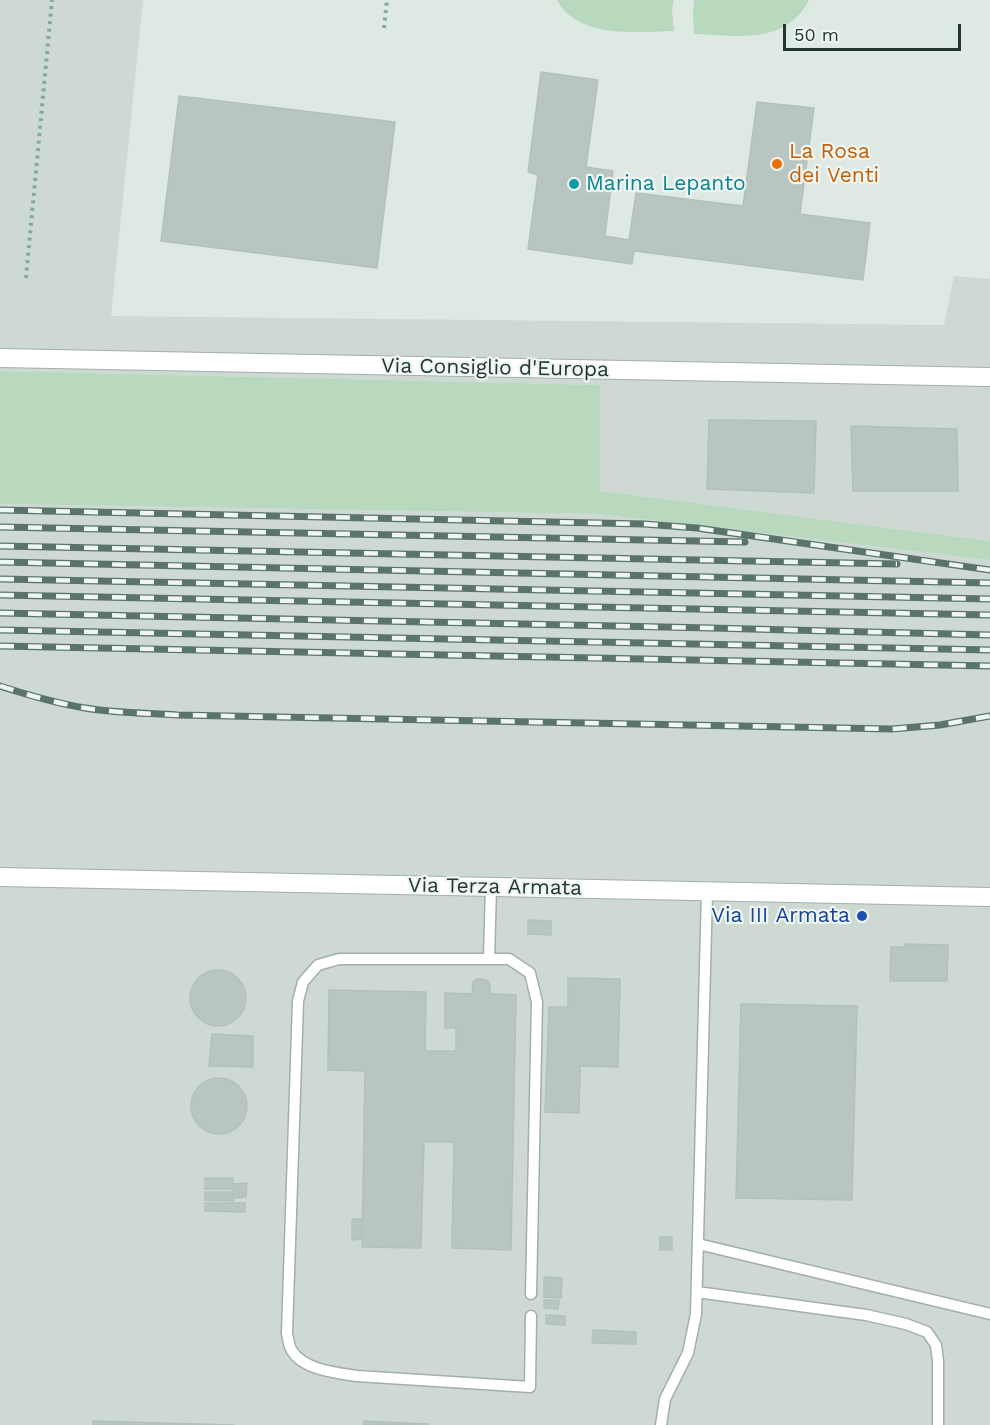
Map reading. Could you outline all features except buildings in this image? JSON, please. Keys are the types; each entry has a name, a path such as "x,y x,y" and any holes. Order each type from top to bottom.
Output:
{"street":[{"name":"Via Consiglio d'Europa","path":"0,358 990,377"},
{"name":"Via Terza Armata","path":"0,877 990,897"}],"lane":[{"path":"489,959 491,887"},
{"path":"661,1425 665,1399 688,1353 696,1314 707,891"},
{"path":"531,1294 537,1002 530,973 509,959 339,959 318,965 303,982 298,1001 286,1333 291,1351 305,1363 329,1372 357,1376 530,1387 531,1316"},
{"path":"698,1244 990,1314"},
{"path":"697,1292 866,1315 906,1324 927,1332 936,1345 939,1361 938,1425"}],"path":[{"path":"26,278 52,0"},
{"path":"384,28 387,0"}],"shaded area":[{"path":"0,0 143,0 111,316 944,325 954,276 990,279 990,541 599,491 600,385 0,371"},
{"path":"0,504 599,514 990,560 990,1425 0,1425"}],"green space":[{"path":"557,0 674,0 672,9 674,31 626,32 593,27 566,13"},
{"path":"694,0 809,0 787,25 774,31 759,35 727,36 694,34"},
{"path":"0,371 600,385 600,491 990,541 990,560 599,514 0,504"}],"railway":[{"path":"0,510 644,524 697,528 990,570"},
{"path":"0,527 745,542"},
{"path":"0,546 897,564"},
{"path":"0,562 990,583"},
{"path":"0,579 990,599"},
{"path":"0,595 990,615"},
{"path":"0,613 990,635"},
{"path":"0,630 990,650"},
{"path":"0,646 990,666"},
{"path":"0,686 85,708 177,715 892,729 940,725 990,716"}],"place":[{"name":"La Rosa dei Venti","path":"777,164"},
{"name":"Marina Lepanto","path":"574,184"},
{"name":"Via III Armata","path":"862,916"}]}
